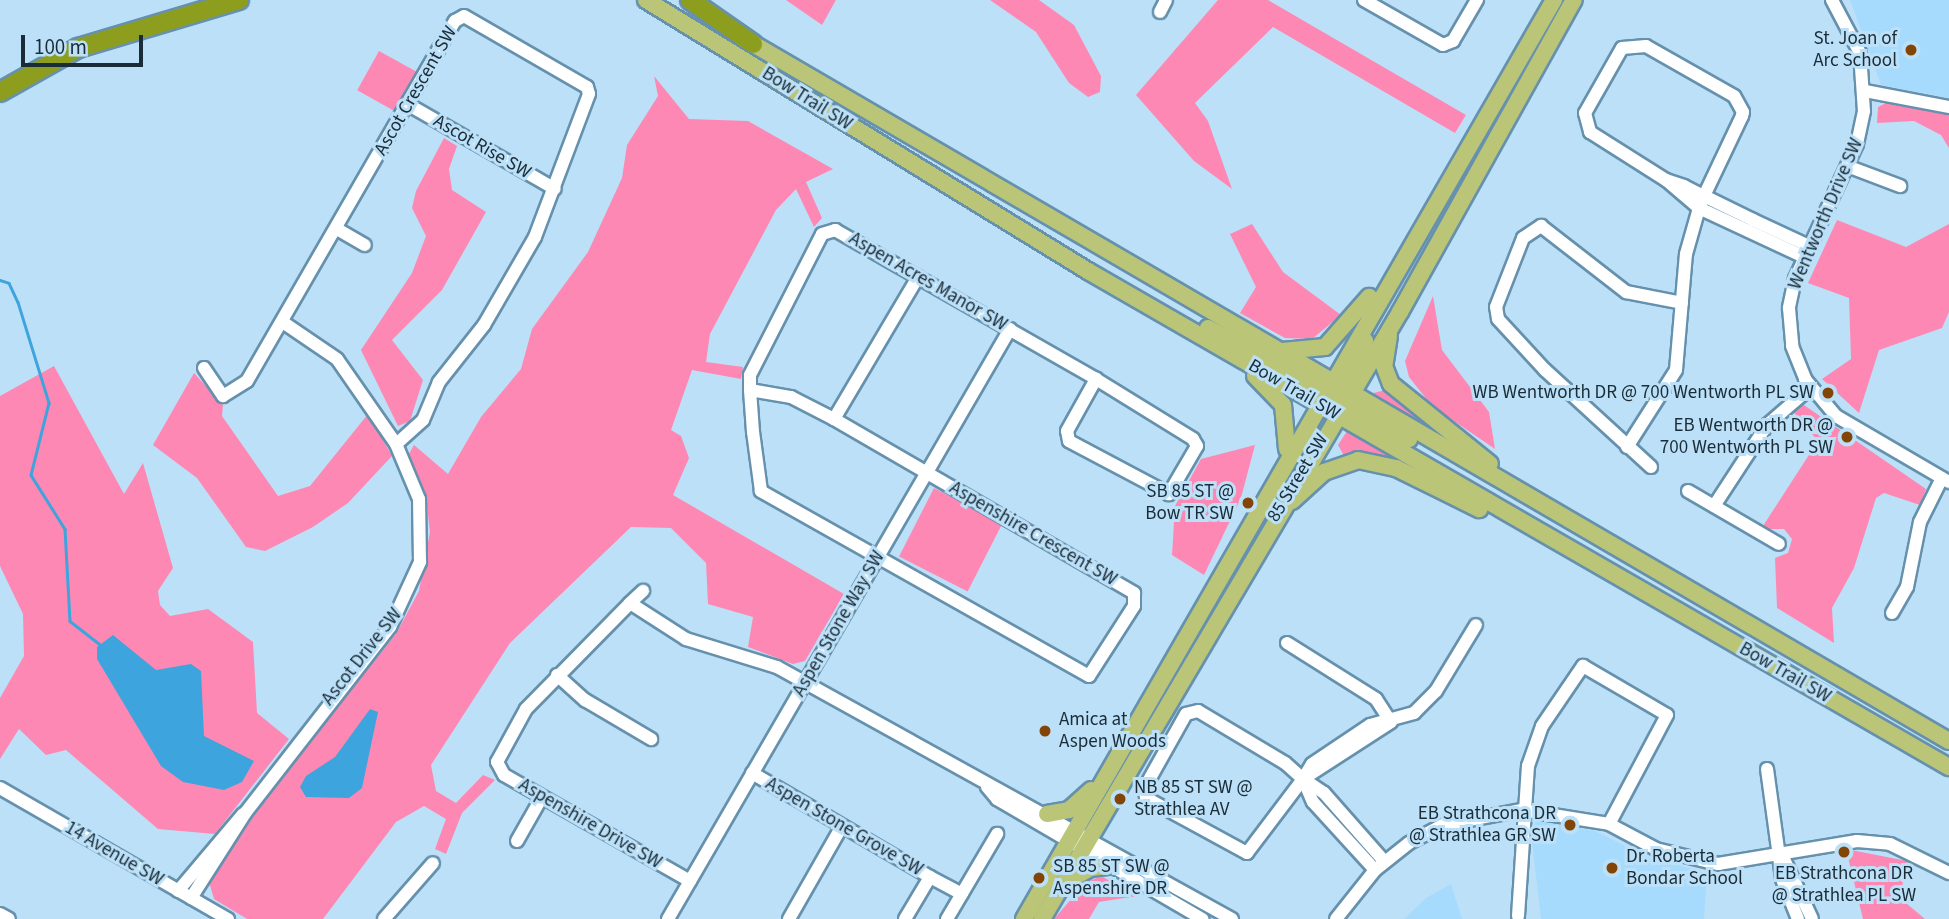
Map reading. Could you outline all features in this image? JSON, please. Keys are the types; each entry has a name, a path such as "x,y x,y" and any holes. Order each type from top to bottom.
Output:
{"highway":[{"path":"690,0 753,44"},
{"path":"0,92 90,43 234,2"}],"main road":[{"name":"Bow Trail SW","path":"646,0 1045,242 1088,271 1333,398 1519,521 1949,767"},
{"name":"Bow Trail SW","path":"681,0 1274,349 1333,398"},
{"name":"85 Street SW","path":"1024,919 1079,839 1233,590 1271,522 1402,258 1554,0"},
{"name":"85 Street SW","path":"1042,919 1064,883 1104,779 1285,458 1400,312 1478,165 1574,0"},
{"path":"1461,155 1478,165"},
{"path":"1274,349 1302,352 1332,342 1415,236"},
{"path":"1045,242 1591,534"},
{"path":"1088,271 1272,389 1288,421 1285,458"},
{"path":"1400,312 1384,366 1399,393 1591,534"},
{"path":"1233,590 1333,398"},
{"path":"1271,522 1312,480 1358,460 1386,464 1519,521"},
{"name":"Bow Trail SW","path":"1591,534 1949,741"},
{"path":"1047,814 1069,810 1104,779"},
{"path":"1064,883 1090,868 1110,866"}],"street":[{"path":"1364,0 1443,45 1453,41 1477,0"},
{"name":"Wentworth Drive SW","path":"1832,0 1856,41 1865,91 1860,135 1807,252 1789,322 1811,387 1846,423 1945,480"},
{"name":"Ascot Crescent SW","path":"204,368 223,396 231,395 284,323 455,21 464,16 587,87 555,189 484,325 439,382 411,436 396,444"},
{"path":"1627,447 1676,370 1686,254 1702,202 1742,107 1734,96 1635,42 1620,51 1588,107 1585,125 1702,202 1807,252"},
{"path":"1865,91 1949,107"},
{"name":"Ascot Rise SW","path":"409,105 555,189"},
{"path":"1847,166 1900,186"},
{"path":"1651,467 1627,447 1498,319 1502,290 1523,238 1541,226 1626,292 1682,303"},
{"path":"337,229 365,245"},
{"name":"Aspen Acres Manor SW","path":"878,556 761,491 750,390 757,352 826,231 840,231 1096,379 1197,443 1169,494 1069,441 1067,431 1096,379"},
{"path":"834,419 918,277"},
{"name":"Ascot Drive SW","path":"178,891 246,812 411,591 420,562 419,499 396,444 337,359 284,323"},
{"name":"Aspen Stone Way SW","path":"668,919 1010,329"},
{"path":"1714,506 1767,425 1811,387"},
{"path":"750,390 791,397 926,473"},
{"name":"Aspenshire Crescent SW","path":"878,556 1085,676 1097,671 1128,617 1134,593 926,473"},
{"path":"1892,613 1907,587 1920,522 1945,480"},
{"path":"1688,491 1779,544"},
{"name":"Aspenshire Drive SW","path":"643,591 526,709 497,762 504,775 690,881"},
{"path":"630,603 686,639 755,657 805,682 1079,839 1232,919"},
{"path":"1379,865 1324,793 1303,779 1198,711 1186,714 1145,787 1146,798 1247,853 1303,779 1331,748 1370,724 1391,722 1414,713 1436,691 1476,625"},
{"path":"1287,643 1376,699 1391,722"},
{"path":"1518,916 1522,810 1542,726 1578,667 1588,666 1667,715 1609,824"},
{"path":"557,675 585,700 651,739"},
{"path":"1767,769 1783,856 1782,879 1798,919"},
{"name":"Aspen Stone Grove SW","path":"752,773 930,877 905,919"},
{"path":"988,787 1047,814 1110,866 1202,919"},
{"name":"14 Avenue SW","path":"0,788 228,919"},
{"path":"517,841 542,797"},
{"path":"1336,919 1379,865 1443,825 1522,810 1609,824 1656,849 1718,864 1783,856 1830,843 1890,844 1949,873"},
{"name":"Ascot Drive SW","path":"191,898 246,812"},
{"path":"789,919 842,826"},
{"path":"947,919 997,834"},
{"path":"1783,856 1812,919"},
{"path":"384,919 433,863"},
{"path":"930,877 961,894"},
{"path":"0,914 9,919"}],"shaded area":[{"path":"786,0 836,0 822,25"},
{"path":"990,0 1039,0 1074,25 1101,76 1100,92 1088,97 1069,83 1036,32"},
{"path":"1218,0 1268,0 1466,115 1455,133 1273,27 1195,103 1208,121 1232,189 1194,161 1136,95"},
{"name":"St. Joan of Arc School","path":"1850,0 1949,0 1949,98 1881,85"},
{"path":"379,51 417,72 395,111 357,90"},
{"path":"654,76 689,119 748,121 833,169 806,182 822,218 814,227 796,189 776,210 710,334 706,362 743,367 741,379 692,370 671,430 681,436 689,458 673,495 844,594 805,661 793,664 748,647 753,617 708,604 706,563 671,528 631,527 510,643 431,765 436,791 456,803 483,775 495,780 462,813 446,854 435,849 446,819 424,806 396,822 323,919 247,919 214,899 209,882 276,783 396,634 419,591 430,532 426,497 409,454 414,445 448,474 481,417 521,369 532,329 588,252 622,178 627,145 658,96"},
{"path":"1888,102 1949,114 1949,148 1941,135 1914,121 1877,123 1878,107"},
{"path":"444,138 457,146 449,169 452,190 486,212 442,290 392,340 423,380 410,421 398,426 361,350 412,273 426,236 412,208 416,191"},
{"path":"1837,220 1906,247 1949,224 1949,312 1942,328 1879,350 1859,413 1822,379 1851,359 1849,298 1808,283"},
{"path":"1252,224 1283,272 1341,315 1312,339 1285,338 1240,313 1256,287 1230,234"},
{"path":"1433,296 1442,350 1489,412 1495,449 1432,406 1409,377 1405,361"},
{"path":"54,366 124,494 143,463 173,568 158,591 160,605 170,616 208,609 253,642 257,713 289,739 215,834 158,829 66,750 46,755 19,729 0,759 0,698 24,656 23,614 0,566 0,396"},
{"path":"194,373 223,405 222,416 278,496 310,486 368,414 392,456 348,503 313,527 265,551 246,547 197,478 153,445"},
{"path":"1390,389 1421,420 1419,424 1369,394"},
{"path":"1801,403 1926,489 1920,505 1884,493 1876,498 1854,568 1832,608 1834,643 1777,608 1775,558 1788,553 1792,539 1784,529 1761,529 1818,441 1791,409"},
{"path":"1349,428 1398,456 1396,459 1344,456 1338,445"},
{"path":"1255,445 1241,498 1204,575 1172,555 1175,506 1201,459"},
{"path":"934,488 1003,523 968,592 899,557"},
{"path":"113,635 156,670 191,664 201,671 204,736 254,761 242,782 224,790 183,782 161,766 97,659 97,647"},
{"path":"370,709 378,712 362,788 349,798 306,797 300,787 306,776 335,757"},
{"name":"Dr. Roberta Bondar School","path":"1536,821 1595,831 1648,857 1707,873 1704,919 1541,919 1531,833"},
{"path":"1846,849 1907,861 1900,898 1925,919 1863,919"},
{"path":"1101,876 1137,896 1099,902 1089,919 1054,919 1085,883"},
{"path":"1451,884 1462,919 1404,919 1426,898"}],"waterway":[{"path":"0,280 9,283 18,302 49,403 31,475 65,529 70,621 101,645"}],"place":[{"name":"St. Joan of Arc School","path":"1911,50"},
{"name":"WB Wentworth DR @ 700 Wentworth PL SW","path":"1828,393"},
{"name":"EB Wentworth DR @ 700 Wentworth PL SW","path":"1847,437"},
{"name":"SB 85 ST @ Bow TR SW","path":"1248,503"},
{"name":"Amica at Aspen Woods","path":"1045,731"},
{"name":"NB 85 ST SW @ Strathlea AV","path":"1120,799"},
{"name":"EB Strathcona DR @ Strathlea GR SW","path":"1570,825"},
{"name":"EB Strathcona DR @ Strathlea PL SW","path":"1844,852"},
{"name":"Dr. Roberta Bondar School","path":"1612,868"},
{"name":"SB 85 ST SW @ Aspenshire DR","path":"1039,878"}]}
